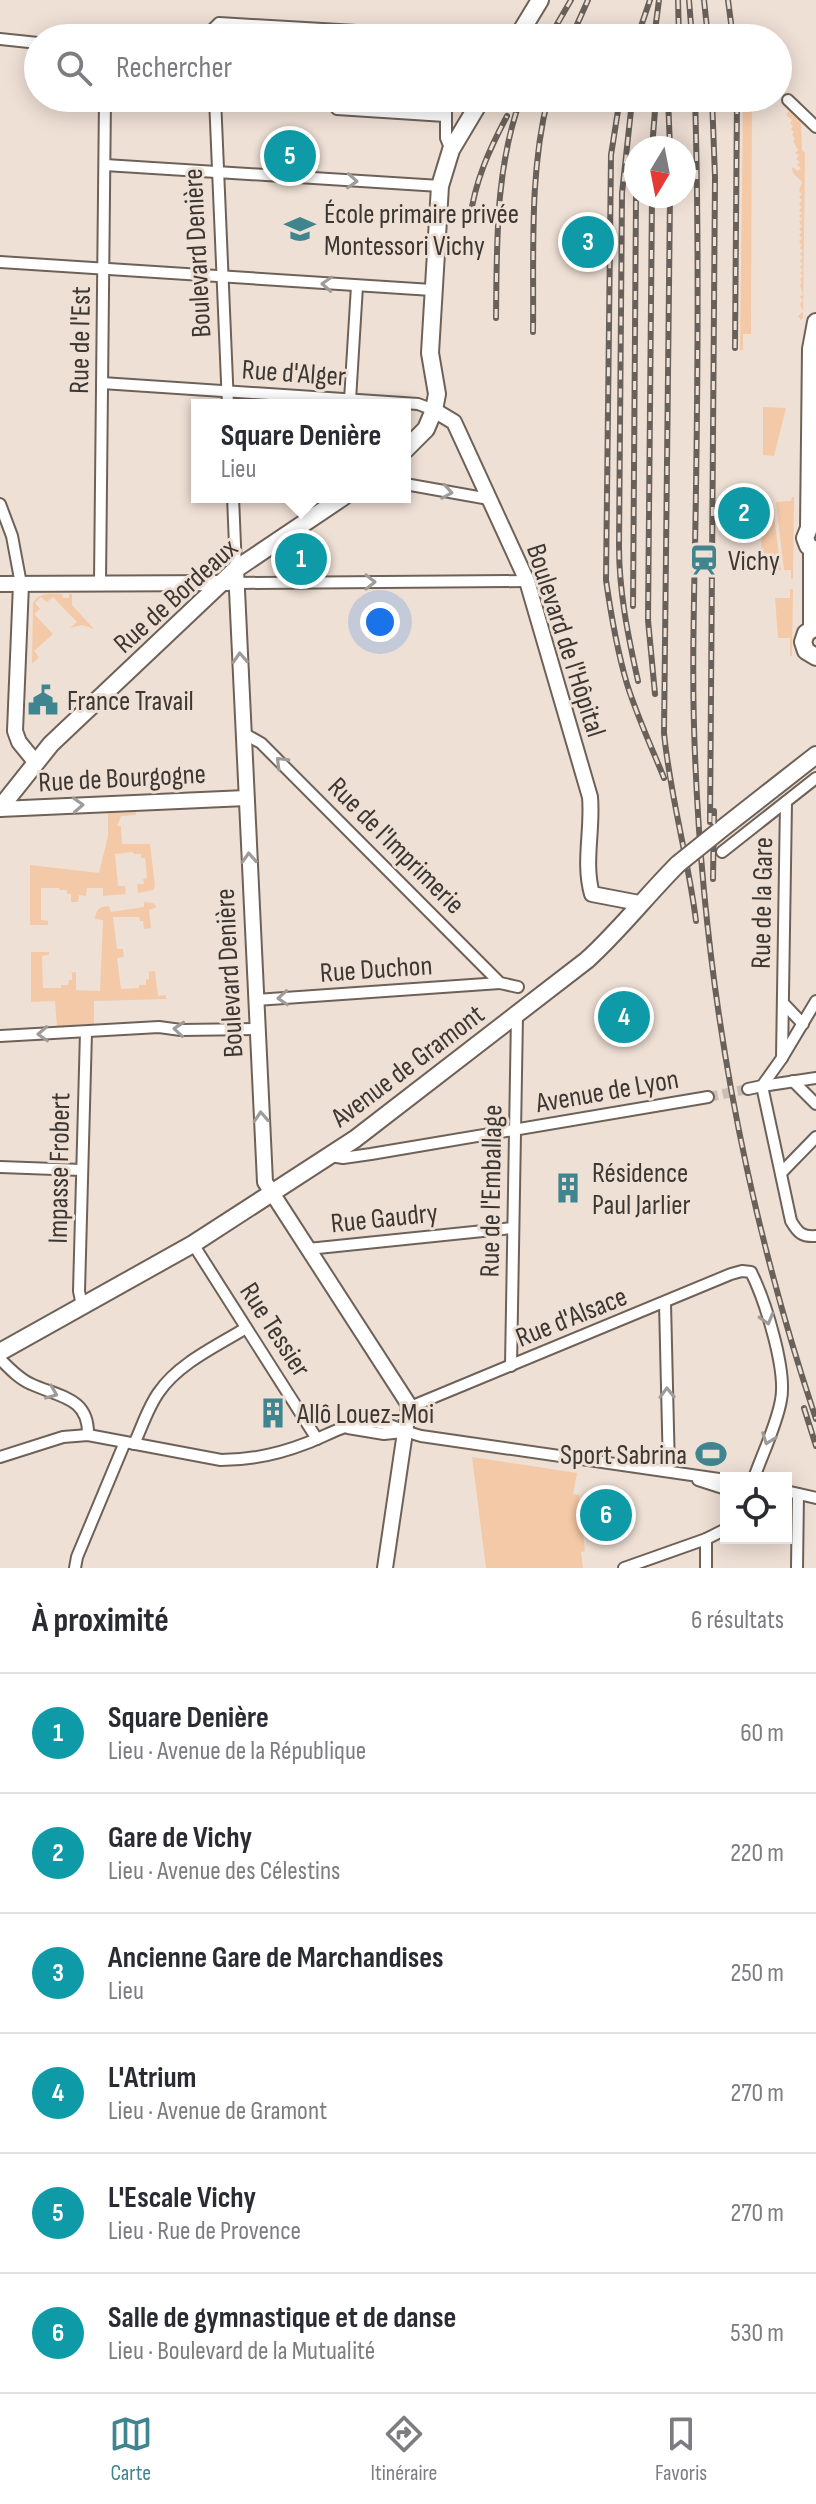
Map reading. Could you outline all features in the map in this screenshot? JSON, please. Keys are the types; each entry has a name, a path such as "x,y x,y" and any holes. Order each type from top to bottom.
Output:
{"main road":[{"path":"525,24 540,0"},
{"path":"411,444 426,429 437,394 430,353 440,186 451,150 474,112"},
{"path":"816,322 810,363 812,519 805,538 814,550 814,628 804,638 804,647 816,657"},
{"name":"Rue de Bordeaux","path":"33,759 231,579 335,503"},
{"name":"Avenue de Gramont","path":"0,1352 193,1244 355,1139 598,950 678,864 812,756"},
{"path":"0,790 33,759"},
{"path":"0,808 33,759"}],"street":[{"path":"0,39 24,42"},
{"path":"792,104 816,127"},
{"name":"Rue de l'Est","path":"100,582 105,112"},
{"name":"Boulevard Denière","path":"216,112 228,399"},
{"path":"383,112 445,116"},
{"path":"445,112 446,138 451,150"},
{"path":"105,165 440,186"},
{"path":"0,262 432,290"},
{"path":"350,399 357,286"},
{"name":"Rue d'Alger","path":"102,383 335,399"},
{"name":"Rue d'Alger","path":"411,404 434,410"},
{"name":"Boulevard de l'Hôpital","path":"434,410 454,422 527,581 590,797 588,880 592,894 639,903"},
{"path":"411,485 489,499"},
{"name":"Boulevard Denière","path":"233,503 231,579 243,733 265,1182 409,1405"},
{"path":"0,504 12,536 21,584 15,731 19,742 33,759"},
{"path":"0,584 231,579 527,581"},
{"name":"Rue de l'Imprimerie","path":"243,733 261,743 500,983"},
{"path":"722,852 816,778"},
{"name":"Rue de Bourgogne","path":"0,808 246,798"},
{"name":"Rue de la Gare","path":"782,1058 786,802"},
{"path":"500,983 518,987"},
{"name":"Rue Duchon","path":"256,1000 500,983"},
{"path":"816,1001 762,1086 791,1221 798,1232 816,1236"},
{"name":"Rue de la Gare","path":"784,1004 803,1024"},
{"name":"Rue de l'Emballage","path":"511,1366 517,1016"},
{"path":"0,1036 159,1027 181,1030 257,1029"},
{"name":"Impasse Frobert","path":"82,1306 79,1291 86,1032"},
{"path":"748,1089 816,1078"},
{"path":"793,1081 816,1104"},
{"name":"Avenue de Lyon","path":"329,1156 343,1158 371,1154 708,1097"},
{"path":"781,1173 816,1137"},
{"path":"355,1139 371,1154"},
{"path":"0,1167 82,1170"},
{"name":"Rue Gaudry","path":"308,1249 513,1228"},
{"name":"Rue Tessier","path":"193,1244 317,1439"},
{"name":"Rue d'Alsace","path":"409,1405 731,1274 751,1272 758,1286 781,1367 781,1400 756,1472"},
{"path":"665,1303 669,1471"},
{"path":"75,1568 77,1557 130,1443 164,1384 182,1368 246,1328"},
{"path":"0,1359 27,1382 82,1408 89,1424 88,1435"},
{"path":"385,1568 409,1405"},
{"path":"0,1457 63,1437 88,1435 221,1460 243,1460 347,1428 384,1434 405,1432 720,1479"},
{"path":"669,1471 720,1487"},
{"path":"797,1568 794,1498 816,1499"},
{"path":"624,1568 706,1539 720,1530"},
{"path":"706,1539 706,1568"}],"shaded area":[{"path":"743,112 752,112 751,334 743,334 743,350 740,350"},
{"path":"790,112 801,122 802,150 805,153 803,317 801,320 798,316 803,312 800,279 803,276 800,273 803,270 800,267 803,264 800,261 803,257 800,254 803,251 799,242 802,238 799,222 802,219 799,216 802,213 799,210 802,207 799,204 802,200 799,197 802,194 799,191 802,182 793,173 792,167 798,171 801,168 797,165 800,162 796,159 799,155 795,153 798,150 793,141 792,120 786,115"},
{"path":"763,407 786,408 774,456 763,455"},
{"path":"792,497 793,579 791,570 784,570 776,502 791,501"},
{"path":"772,501 781,570 761,571 762,502"},
{"path":"790,589 793,589 792,656 790,638 778,638 775,598 790,598"},
{"path":"62,594 63,598 69,598 72,594 72,605 94,629 82,625 70,628 77,622 53,597 47,602 41,597 35,603 40,609 34,614 53,634 34,651 39,657 32,664 33,603 42,595"},
{"path":"136,812 136,815 121,816 117,826 121,826 122,844 150,844 153,890 138,893 137,884 144,884 143,879 147,878 145,858 141,858 141,854 115,854 118,886 125,886 126,894 103,896 103,888 87,888 86,896 79,895 78,902 71,902 71,894 67,894 67,890 41,888 41,920 48,921 48,925 30,925 30,865 99,873 108,836 108,813"},
{"path":"144,902 157,907 149,910 151,928 144,929 139,917 113,917 117,949 123,949 124,957 117,958 121,989 146,985 149,972 145,972 155,971 158,996 166,995 166,999 94,1001 94,1024 57,1026 55,1001 31,1002 31,952 49,952 49,955 42,956 43,988 68,985 72,973 68,973 76,972 76,990 100,991 103,920 95,919 97,911 109,906 111,912 144,907"},
{"path":"472,1457 577,1473 573,1494 579,1495 585,1551 581,1552 583,1568 486,1568"}],"tunnel":[{"path":"708,1097 748,1089"}],"railway":[{"path":"557,24 571,0"},
{"path":"577,24 588,0"},
{"path":"642,24 650,0"},
{"path":"656,24 659,0"},
{"path":"678,0 679,24"},
{"path":"689,0 691,24"},
{"path":"704,0 707,24"},
{"path":"728,0 731,24"},
{"path":"496,318 497,234 502,179 517,112"},
{"path":"533,332 535,185 545,112"},
{"path":"618,112 611,155 606,580 627,684 664,778"},
{"path":"631,112 622,193 619,563 622,597 638,681"},
{"path":"653,136 655,112"},
{"path":"669,112 670,136"},
{"path":"695,112 698,341 693,688 707,925 718,1009 748,1174 790,1337 816,1419"},
{"path":"710,822 715,177 713,112"},
{"path":"735,348 737,112"},
{"path":"470,219 484,166 507,116"},
{"path":"633,606 636,208"},
{"path":"652,208 648,620 655,694"},
{"path":"670,208 664,733 696,921"},
{"path":"713,879 714,811"},
{"path":"804,1408 816,1446"}],"place":[{"name":"L'Escale Vichy","path":"290,156"},
{"name":"École primaire privée Montessori Vichy","path":"300,229"},
{"name":"Ancienne Gare de Marchandises","path":"588,242"},
{"name":"Gare de Vichy","path":"744,513"},
{"name":"Square Denière","path":"301,559"},
{"name":"Vichy","path":"704,560"},
{"name":"France Travail","path":"43,700"},
{"name":"L'Atrium","path":"624,1017"},
{"name":"Résidence Paul Jarlier","path":"568,1188"},
{"name":"Allô Louez-Moi","path":"273,1413"},
{"name":"Sport Sabrina","path":"711,1454"},
{"name":"Salle de gymnastique et de danse","path":"606,1515"}]}
